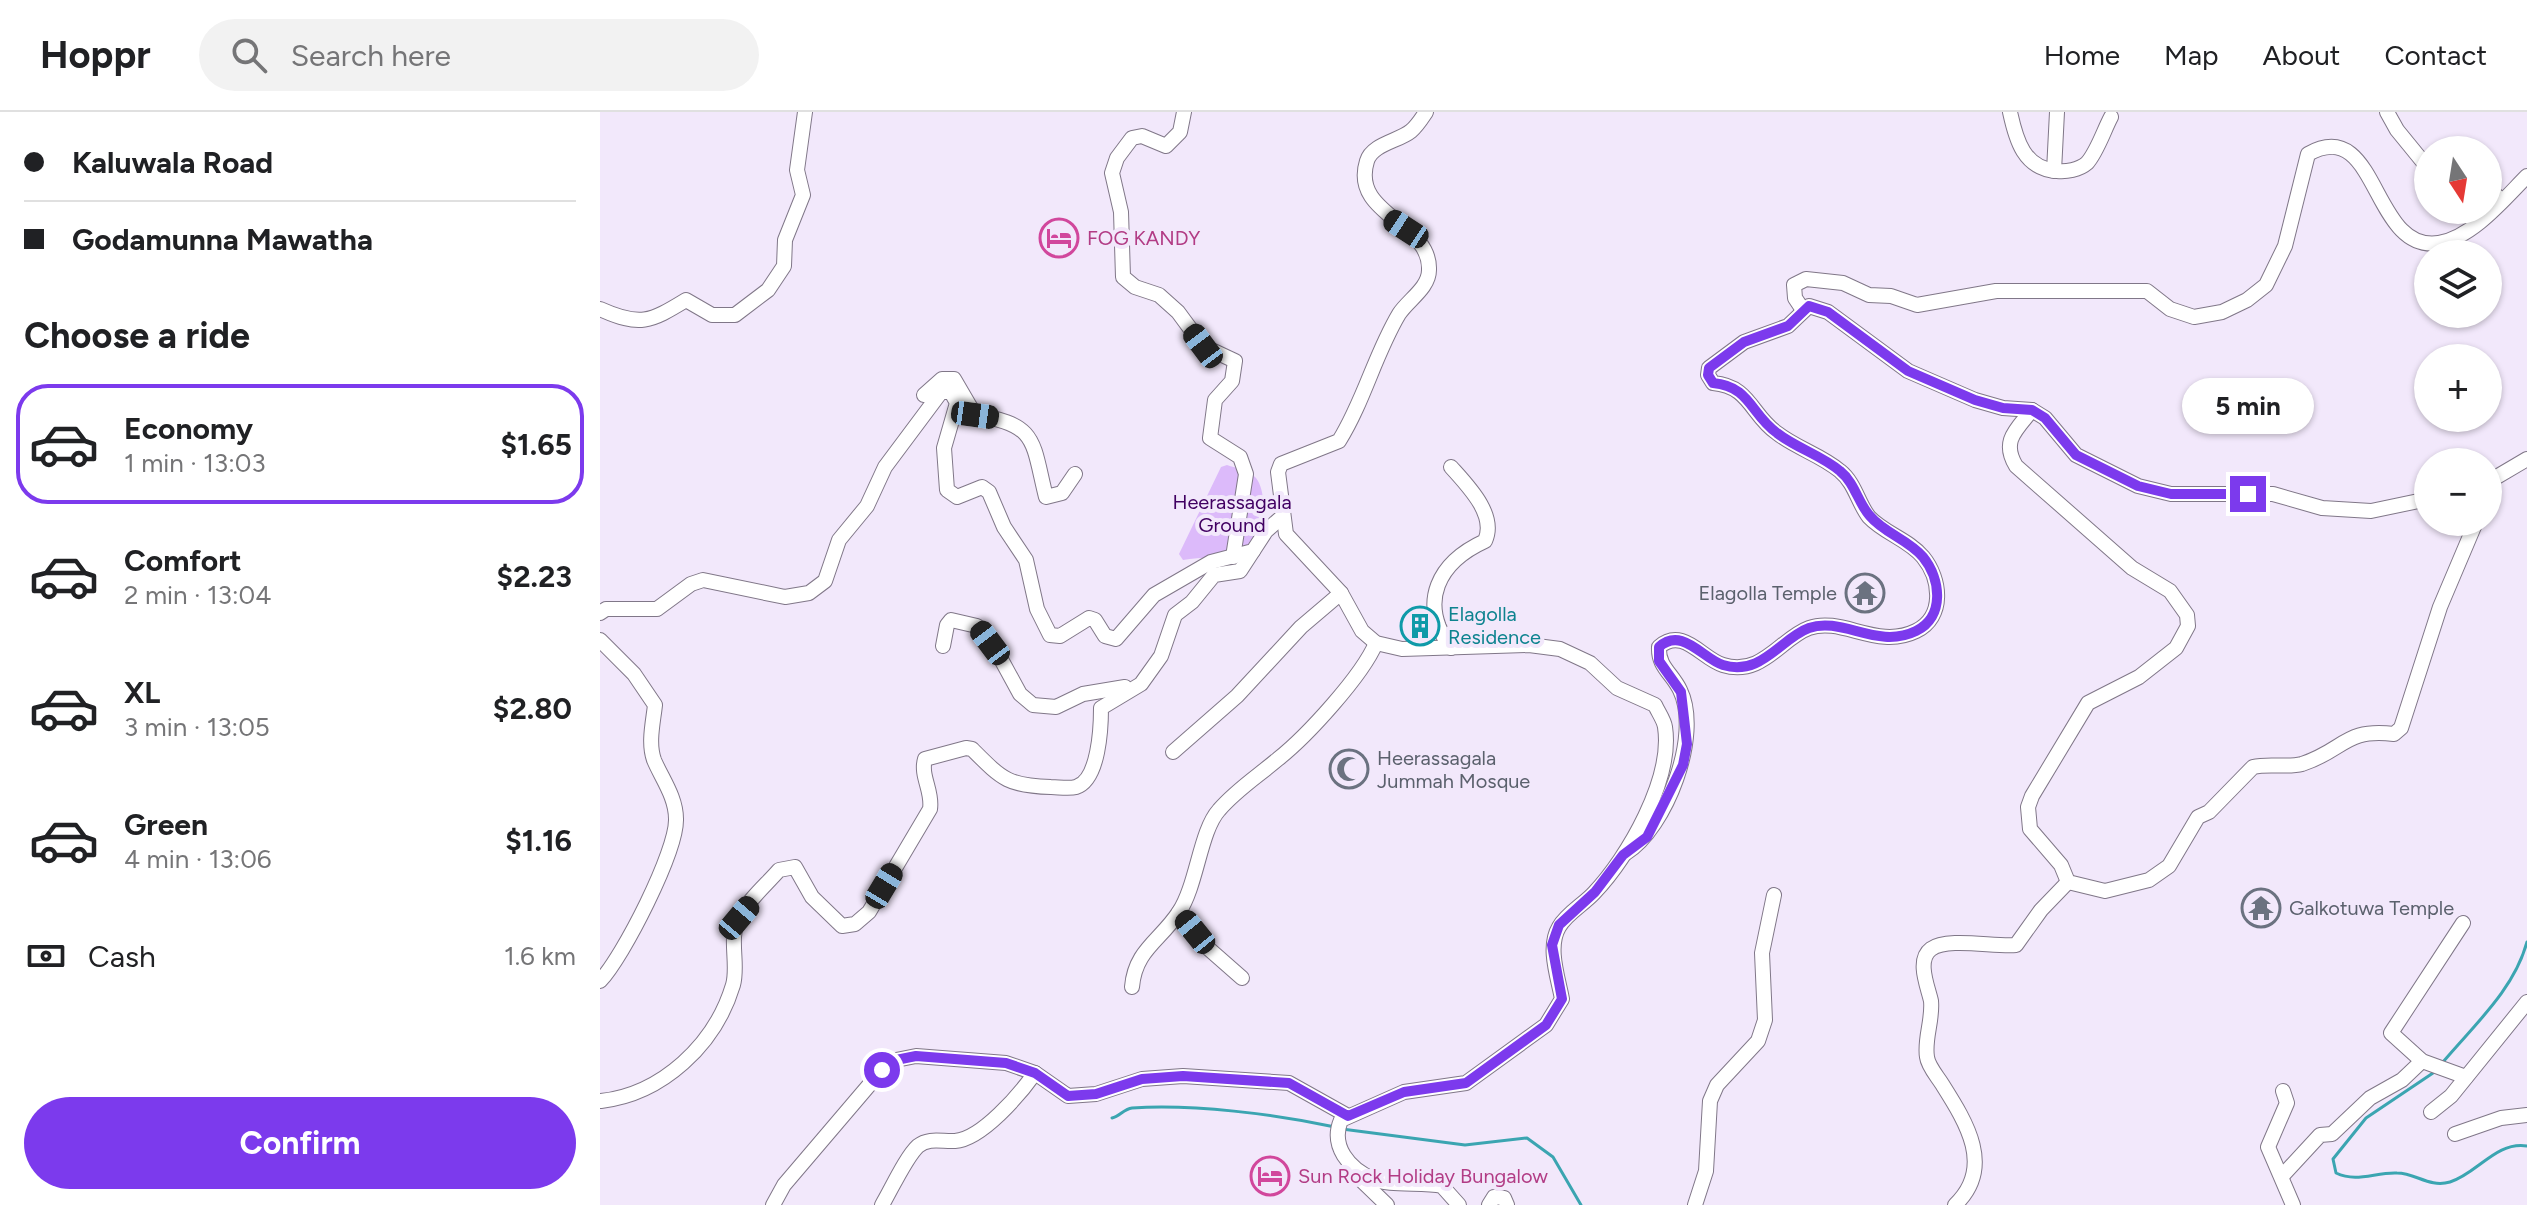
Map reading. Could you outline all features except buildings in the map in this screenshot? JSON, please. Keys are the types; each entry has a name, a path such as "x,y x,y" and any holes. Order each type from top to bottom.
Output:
{"street":[{"path":"600,309 626,321 652,321 686,300 712,315 735,315 768,290 784,266 785,240 803,195 797,170 805,112"},
{"path":"1184,112 1180,132 1166,146 1142,136 1132,138 1117,158 1112,173 1121,212 1123,277 1135,287 1159,295 1178,312 1203,346 1235,361 1232,381 1215,400 1210,438 1240,457 1246,474 1233,557"},
{"path":"1342,1122 1404,1092 1466,1083 1546,1025 1562,999 1552,945 1559,925 1595,892 1623,855 1649,807 1663,762 1665,727 1655,705 1617,688 1590,663 1560,649 1529,645 1402,649 1376,643 1362,631 1341,593 1291,541 1283,516 1278,472 1281,464 1339,441 1400,312 1428,280 1430,266 1418,243 1374,203 1367,189 1366,161 1372,152 1412,131 1426,112"},
{"path":"2010,112 2022,151 2030,162 2054,171 2068,172 2086,163 2111,117"},
{"path":"2054,171 2057,112"},
{"path":"2387,112 2414,151"},
{"path":"1803,310 1795,298 1794,285 1797,280 1806,279 1843,283 1869,295 1891,296 1917,305 1996,291 2147,291 2170,309 2194,317 2222,312 2247,300 2266,285 2285,246 2308,154 2320,148 2338,146 2362,163 2393,220 2413,236 2432,243 2442,242 2474,224"},
{"path":"2502,199 2527,176"},
{"path":"1623,855 1647,837 1683,765 1687,744 1681,692 1659,661 1659,647 1666,641 1676,639 1700,649 1722,665 1743,666 1774,656 1791,638 1811,627 1839,628 1865,636 1891,638 1916,631 1929,622 1937,609 1936,588 1923,557 1870,517 1840,471 1776,433 1758,416 1746,397 1725,384 1713,383 1708,375 1709,368 1744,342 1788,326 1809,306 1828,312 1908,371 1975,400 2003,408 2032,410 2045,418 2076,455 2138,486 2171,494 2273,494 2322,508 2371,511 2414,502"},
{"path":"1075,474 1062,493 1046,497 1034,450 1021,427 1009,420 975,415 954,379 942,379 924,395 951,392 957,403 944,448 947,490 957,497 982,487 989,492 1004,527 1026,560 1037,609 1050,635 1060,636 1089,618 1095,620 1105,636 1116,639 1154,595 1211,562 1253,551"},
{"path":"600,613 606,609 657,609 691,584 703,580 785,597 809,593 825,581 839,540 867,506 885,467 936,396"},
{"path":"2032,410 2009,439 2007,452 2016,466 2132,568 2170,591 2181,603 2188,626 2176,648 2139,677 2088,703 2032,796 2028,807 2030,829 2061,865 2068,882"},
{"path":"2502,475 2527,459"},
{"path":"1451,467 1482,510 1489,531 1485,541 1460,553 1448,564 1437,586 1434,610 1442,635 1451,648"},
{"path":"601,1101 624,1098 665,1078 680,1068 713,1027 734,984 735,930 739,918 779,870 795,867 812,897 842,926 855,924 869,912 930,809 932,797 923,767 925,759 966,748 972,749 1002,778 1017,786 1076,787 1085,781 1100,747 1101,708 1112,698 1141,684 1161,656 1175,615 1192,602 1214,575 1240,571 1266,531 1283,516"},
{"path":"2068,882 2105,891 2149,880 2169,866 2198,817 2209,812 2253,767 2298,765 2326,755 2345,740 2368,731 2394,734 2401,728 2440,607 2470,536"},
{"path":"1173,752 1237,696 1301,627 1341,593"},
{"path":"943,646 951,620 977,626 1002,661 1020,694 1033,705 1045,708 1083,694 1141,684"},
{"path":"600,640 634,674 655,705 651,740 653,758 670,793 676,820 632,936 600,981"},
{"path":"1132,987 1135,962 1179,912 1215,814 1248,781 1281,757 1357,676 1376,643"},
{"path":"1955,1205 1963,1198 1977,1168 1975,1146 1927,1059 1931,1006 1923,965 1925,955 1932,947 1947,943 2016,945 2041,910 2068,882"},
{"path":"1695,1205 1706,1171 1710,1101 1717,1085 1758,1041 1765,1020 1762,953 1774,895"},
{"path":"1179,912 1209,949 1242,978"},
{"path":"2463,923 2391,1033 2422,1061 2466,1077"},
{"path":"2431,1112 2451,1096 2527,1002"},
{"path":"773,1205 784,1185 882,1070 896,1060 916,1056 1006,1063 1035,1073 1068,1096 1096,1094 1142,1079 1183,1076 1289,1083 1342,1122"},
{"path":"2283,1175 2320,1135 2332,1134 2370,1098 2402,1080 2422,1061"},
{"path":"882,1205 919,1145 938,1139 967,1137 1002,1112 1035,1073"},
{"path":"2283,1091 2287,1103 2268,1147 2283,1175 2293,1205"},
{"path":"2455,1134 2501,1118 2527,1115"},
{"path":"1342,1122 1337,1143 1346,1160 1387,1205"},
{"path":"1346,1160 1374,1180 1442,1186 1459,1205"},
{"path":"1489,1205 1494,1197 1504,1198 1507,1205"}],"green space":[{"name":"Heerassagala Ground","path":"1227,465 1250,473 1260,486 1263,507 1259,530 1248,547 1240,552 1183,560 1179,554 1221,467"}],"waterway":[{"path":"2443,1062 2503,991 2527,942"},
{"path":"2433,1073 2366,1118 2333,1159 2336,1173 2351,1177 2404,1174 2429,1182 2450,1182 2506,1148 2527,1146"},
{"path":"1112,1118 1132,1108 1181,1107 1260,1114 1335,1127"},
{"path":"1342,1129 1465,1145 1527,1138 1553,1157 1581,1205"}],"place":[{"name":"FOG KANDY","path":"1059,238"},
{"name":"Elagolla Temple","path":"1865,593"},
{"name":"Elagolla Residence","path":"1420,626"},
{"name":"Heerassagala Jummah Mosque","path":"1349,769"},
{"name":"Galkotuwa Temple","path":"2261,908"},
{"name":"Sun Rock Holiday Bungalow","path":"1270,1176"}],"route":[{"path":"882,1070 896,1060 916,1056 1006,1063 1035,1073 1068,1096 1096,1094 1142,1079 1183,1076 1289,1083 1348,1116 1381,1105 1404,1092 1466,1083 1546,1025 1562,999 1552,945 1559,925 1595,892 1623,855 1647,837 1683,765 1687,744 1681,692 1659,661 1659,647 1666,641 1676,639 1700,649 1722,665 1743,666 1774,656 1791,638 1811,627 1839,628 1865,636 1891,638 1916,631 1929,622 1937,609 1936,588 1923,557 1870,517 1852,484 1840,471 1776,433 1758,416 1752,402 1725,384 1713,383 1708,375 1709,368 1744,342 1788,326 1809,306 1828,312 1908,371 1975,400 2003,408 2032,410 2045,418 2076,455 2138,486 2171,494 2248,494"}]}
